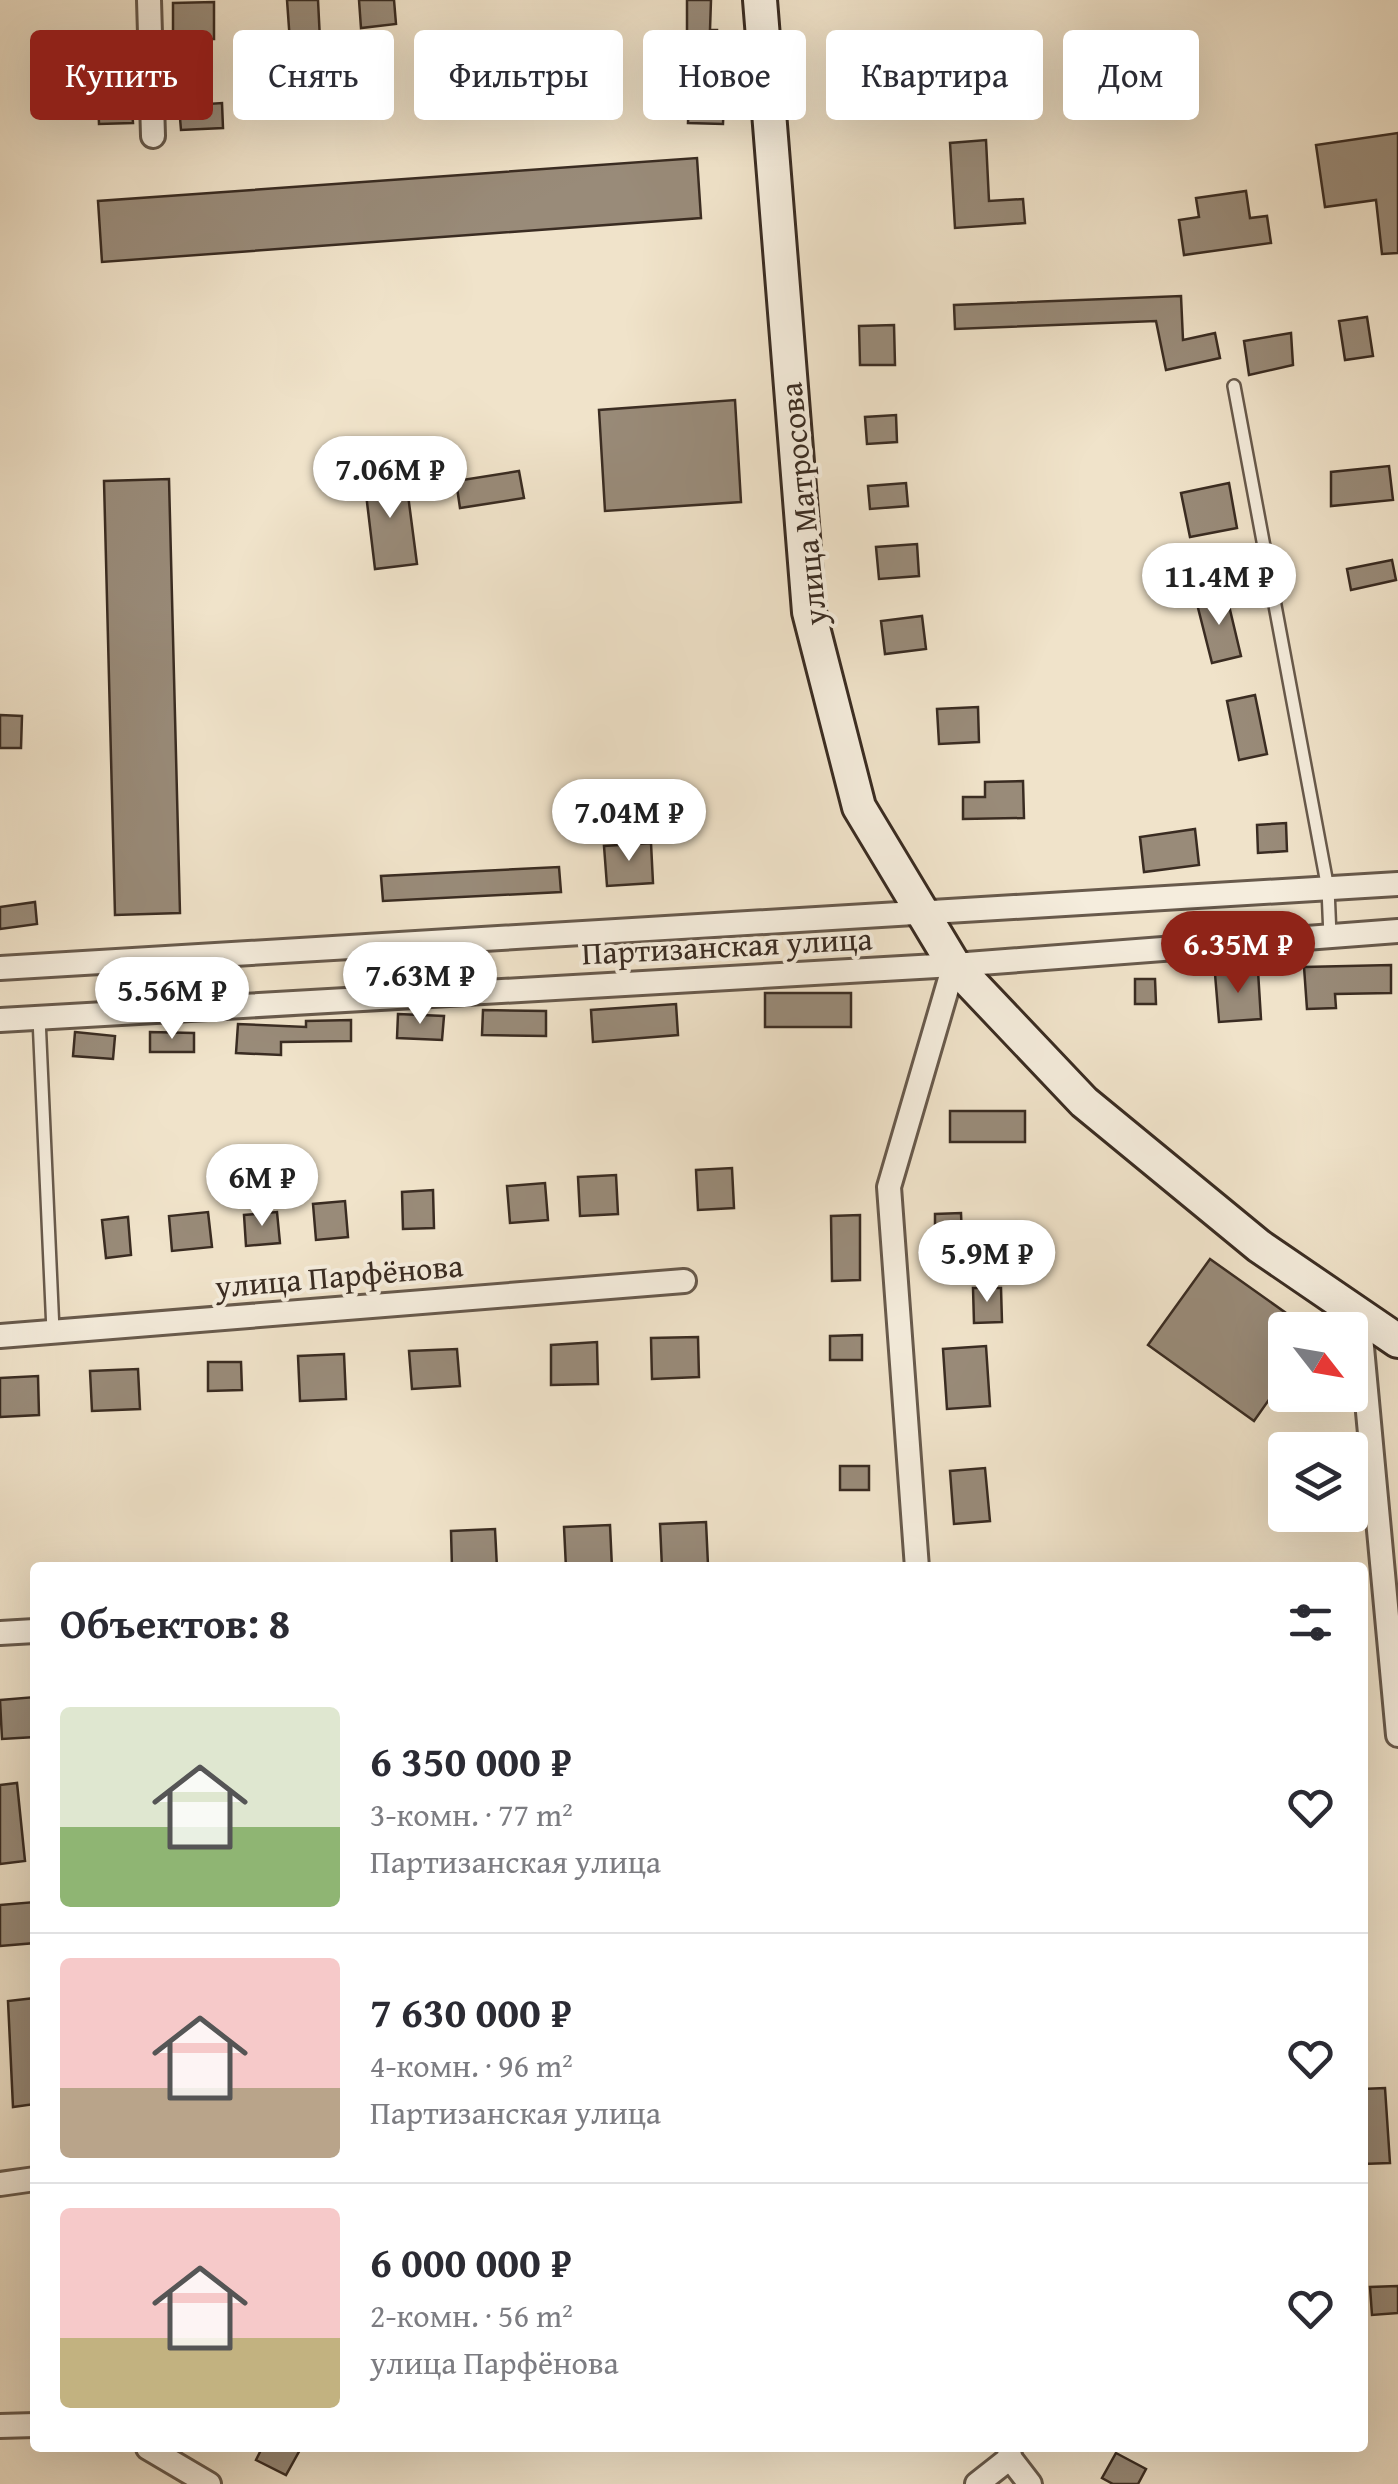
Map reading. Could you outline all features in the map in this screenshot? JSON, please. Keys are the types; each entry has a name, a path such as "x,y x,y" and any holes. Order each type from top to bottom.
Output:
{"main road":[{"name":"улица Матросова","path":"760,0 809,612 860,807 954,965 1084,1102 1259,1246 1355,1312"},
{"name":"улица Матросова","path":"1368,1321 1398,1340"}],"street":[{"path":"149,0 152,136"},
{"path":"0,968 1398,884"},
{"name":"Партизанская улица","path":"0,1020 954,965 1398,931"},
{"path":"917,1562 889,1187 954,965"},
{"name":"улица Парфёнова","path":"0,1336 684,1280"},
{"path":"1368,1412 1398,1735"},
{"path":"0,1634 30,1631"},
{"path":"0,2184 30,2180"},
{"path":"0,2426 30,2425"},
{"path":"155,2452 209,2484"},
{"path":"977,2484 1010,2453 1030,2484"}],"lane":[{"path":"1234,386 1328,889 1330,936"},
{"path":"39,1018 53,1331"}],"building":[{"path":"287,0 318,0 320,30 289,30"},
{"path":"359,0 394,0 396,24 361,28"},
{"path":"687,0 711,0 710,30 687,30"},
{"path":"214,2 214,39 213,30 173,30 173,3"},
{"path":"222,103 223,128 181,130 180,120 213,120 213,104"},
{"path":"99,120 133,120 133,123 99,124"},
{"path":"688,120 723,120 723,124"},
{"path":"1398,133 1398,253 1382,254 1376,200 1325,207 1316,145"},
{"path":"986,140 989,201 1023,199 1025,223 955,228 950,143"},
{"path":"697,158 701,218 102,262 98,201"},
{"path":"1246,191 1250,218 1267,216 1271,243 1184,255 1179,220 1199,217 1196,198"},
{"path":"1181,296 1183,340 1215,333 1220,358 1166,370 1156,321 955,329 954,305"},
{"path":"1367,317 1373,356 1345,360 1339,321"},
{"path":"894,325 895,365 860,365 859,326"},
{"path":"1291,333 1293,365 1249,375 1244,341"},
{"path":"735,400 741,502 605,511 599,410"},
{"path":"896,415 897,442 867,444 865,417"},
{"path":"1389,466 1393,500 1331,506 1331,472"},
{"path":"519,471 524,498 460,508 456,481"},
{"path":"405,472 417,564 375,569 364,477"},
{"path":"169,479 180,913 115,915 104,481"},
{"path":"906,483 908,506 870,509 868,486"},
{"path":"1229,483 1237,528 1190,537 1181,493"},
{"path":"917,544 919,576 879,579 876,547"},
{"path":"1392,560 1396,580 1351,590 1347,569"},
{"path":"1226,593 1241,656 1212,663 1196,600"},
{"path":"922,616 926,649 885,654 881,621"},
{"path":"1255,695 1267,754 1239,760 1227,701"},
{"path":"978,707 979,742 939,744 937,709"},
{"path":"0,715 22,716 21,748 0,748"},
{"path":"1023,781 1024,818 963,819 963,797 985,797 985,782"},
{"path":"1286,823 1287,851 1258,853 1257,825"},
{"path":"1195,829 1199,865 1144,872 1140,837"},
{"path":"651,843 653,883 607,886 604,846"},
{"path":"559,867 561,892 383,901 381,876"},
{"path":"35,902 37,924 0,929 0,907"},
{"path":"1391,965 1391,993 1335,994 1336,1008 1307,1009 1304,967"},
{"path":"1258,971 1261,1019 1219,1022 1215,974"},
{"path":"1135,979 1155,979 1156,1004 1135,1004"},
{"path":"765,993 851,993 851,1027 765,1027"},
{"path":"676,1004 678,1035 593,1042 591,1010"},
{"path":"483,1010 546,1011 546,1036 482,1035"},
{"path":"398,1014 444,1016 442,1040 397,1038"},
{"path":"351,1020 351,1041 281,1042 281,1055 236,1053 238,1024 306,1027 306,1021"},
{"path":"75,1032 115,1036 113,1059 73,1056"},
{"path":"150,1032 194,1033 194,1052 150,1052"},
{"path":"950,1111 1025,1111 1025,1142 950,1142"},
{"path":"732,1168 734,1208 698,1210 696,1170"},
{"path":"616,1175 618,1214 580,1216 578,1177"},
{"path":"545,1183 548,1220 510,1223 507,1186"},
{"path":"433,1190 434,1228 403,1229 402,1192"},
{"path":"345,1201 348,1237 316,1240 313,1204"},
{"path":"208,1212 212,1247 172,1251 169,1216"},
{"path":"277,1212 280,1243 246,1246 244,1215"},
{"path":"961,1213 962,1238 935,1239 935,1214"},
{"path":"860,1215 860,1280 832,1281 831,1216"},
{"path":"128,1217 131,1255 106,1258 102,1220"},
{"path":"1210,1259 1285,1312 1268,1312 1268,1401 1254,1421 1148,1345"},
{"path":"973,1288 1001,1288 1002,1322 974,1323"},
{"path":"862,1335 862,1360 830,1360 830,1336"},
{"path":"698,1337 699,1377 652,1379 651,1338"},
{"path":"597,1342 598,1384 551,1385 551,1345"},
{"path":"986,1346 990,1406 947,1409 943,1349"},
{"path":"457,1349 460,1386 412,1389 409,1351"},
{"path":"344,1354 346,1399 300,1401 298,1356"},
{"path":"208,1362 241,1362 242,1390 208,1391"},
{"path":"138,1369 140,1409 92,1411 90,1371"},
{"path":"38,1376 39,1415 0,1417 0,1378"},
{"path":"840,1466 869,1466 869,1490 840,1490"},
{"path":"985,1468 990,1521 954,1524 950,1471"},
{"path":"706,1522 708,1562 662,1562 660,1524"},
{"path":"610,1525 612,1562 566,1562 564,1527"},
{"path":"495,1529 497,1562 452,1562 451,1531"},
{"path":"30,1697 30,1737 2,1739 0,1700"},
{"path":"17,1783 25,1861 0,1864 0,1785"},
{"path":"30,1902 30,1943 0,1946 0,1905"},
{"path":"30,1999 30,2105 13,2107 8,2001"},
{"path":"1385,2088 1390,2163 1368,2164 1368,2089"},
{"path":"1398,2286 1398,2313 1372,2315 1370,2287"},
{"path":"260,2452 299,2452 286,2475 256,2460"},
{"path":"1116,2453 1146,2469 1138,2484 1113,2484 1102,2478"}]}
